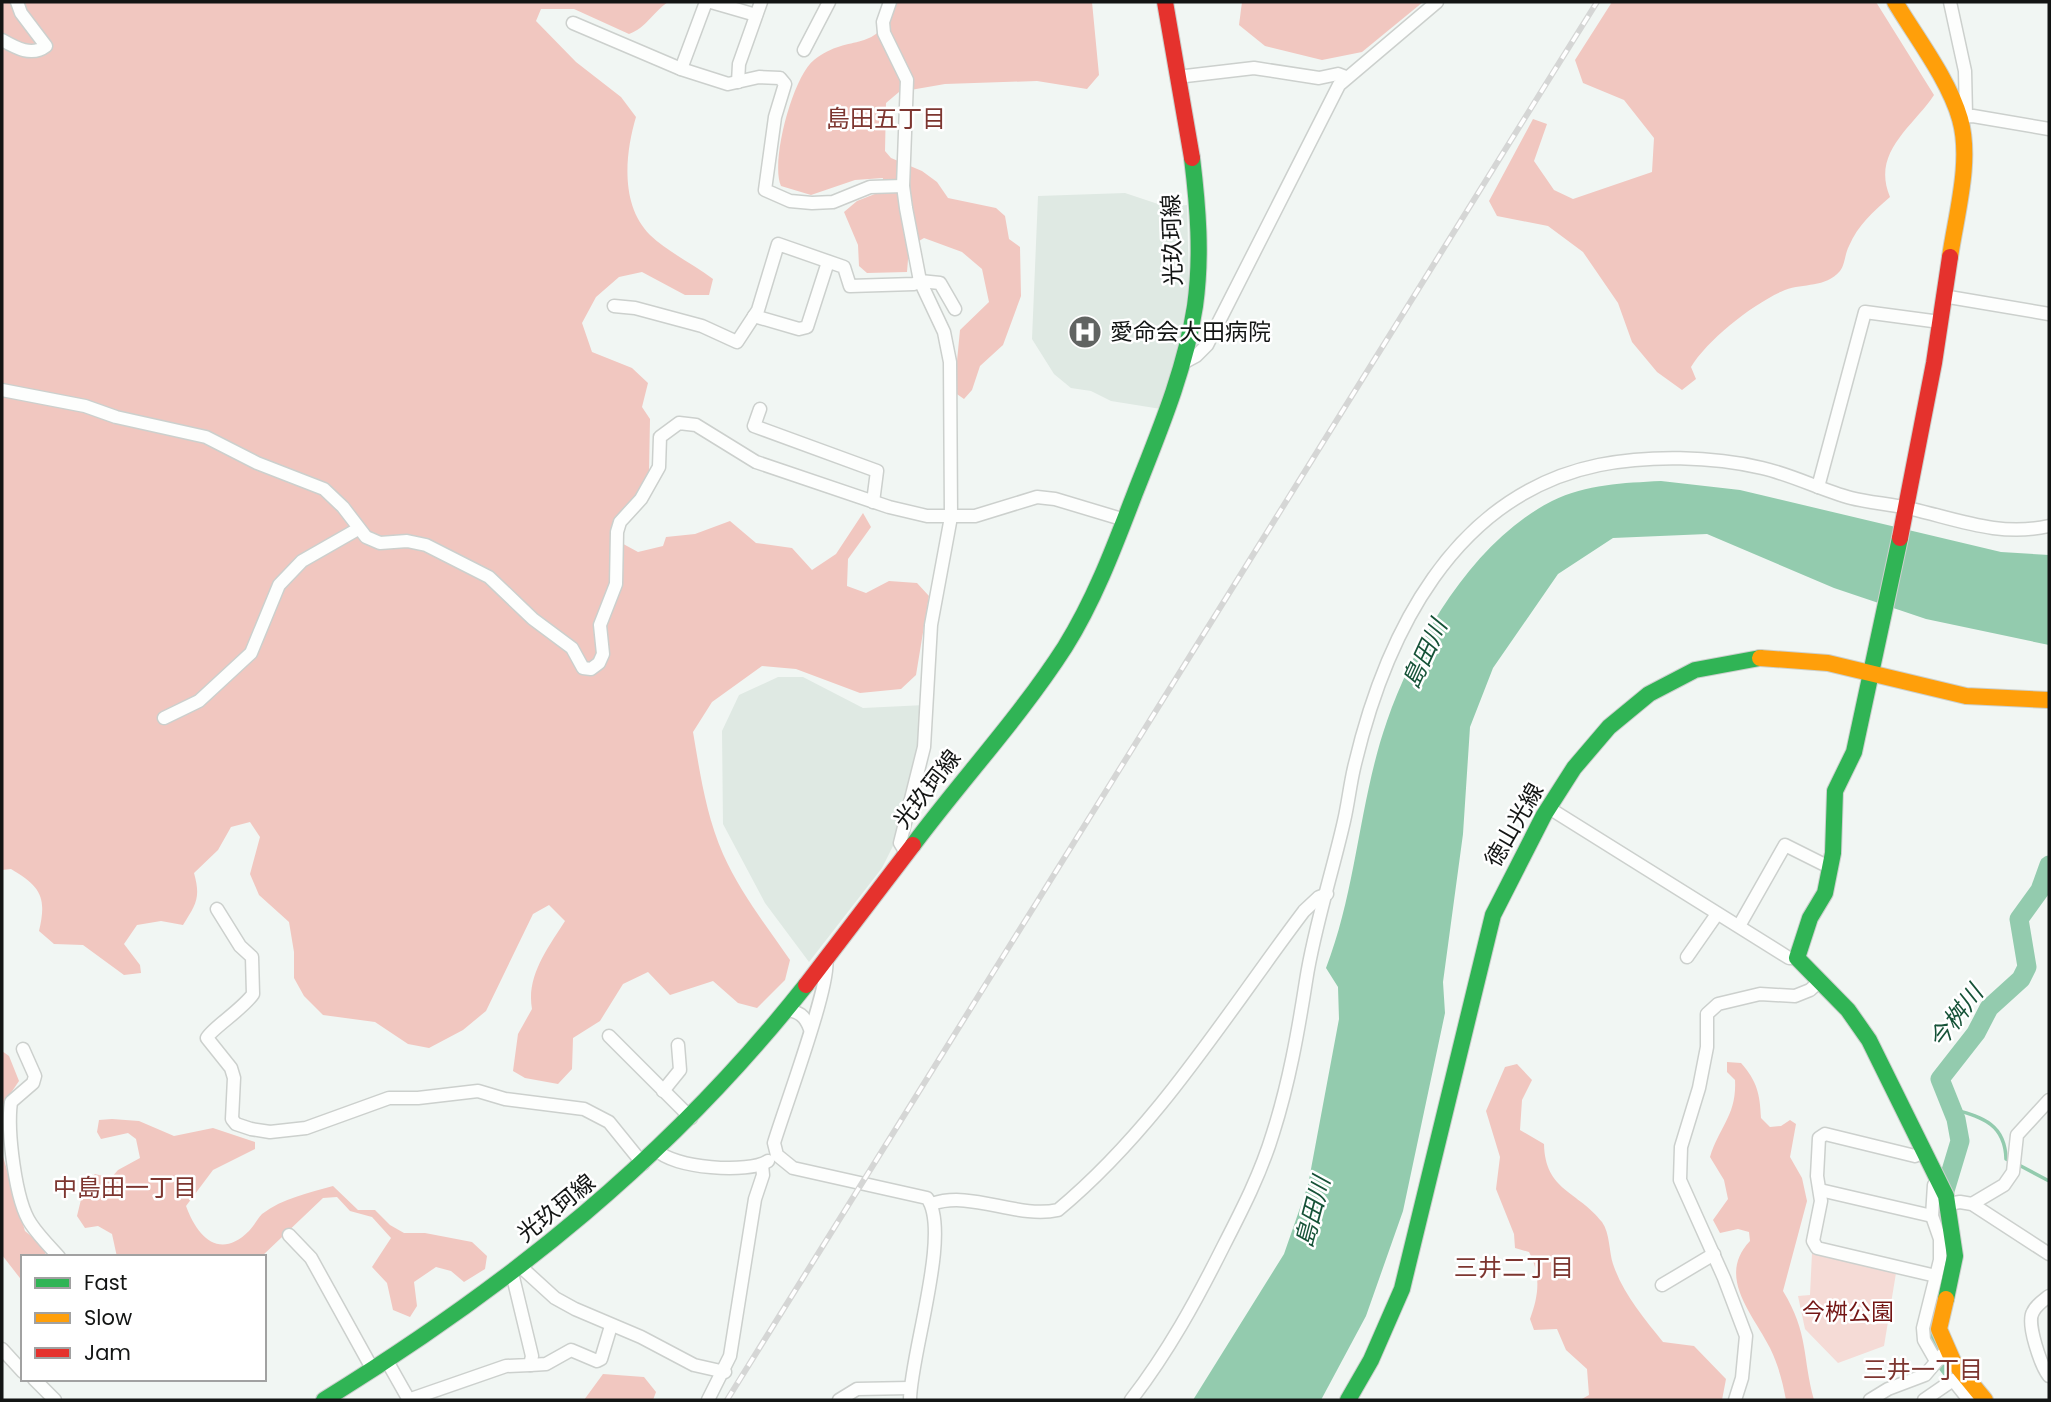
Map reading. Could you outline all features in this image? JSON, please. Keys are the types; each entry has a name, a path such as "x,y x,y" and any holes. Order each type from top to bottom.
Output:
{"main road":[{"name":"光玖珂線","path":"324,1400 387,1361 553,1244 691,1118 785,1009 1062,650 1093,598 1125,520 1183,363 1196,301 1199,261 1197,215 1165,2"},
{"path":"1895,2 1963,116 1962,167 1940,321 1874,667 1854,752 1835,791 1831,868 1825,893 1810,918 1797,958 1848,1010 1869,1040 1948,1204 1955,1256 1939,1329 1942,1356 1985,1400"},
{"name":"徳山光線","path":"1348,1400 1392,1316 1413,1253 1493,915 1518,860 1549,808 1586,750 1608,724 1664,684 1698,670 1737,660 1771,657 1874,667 1952,694 2020,701 2049,700"}],"street":[{"path":"2,40 26,52 39,51 46,46 21,13 17,2"},
{"path":"681,69 709,2 755,15"},
{"path":"738,82 739,64 761,2"},
{"path":"804,50 828,2"},
{"path":"890,2 883,22 884,33 907,80 903,186 920,281 950,351 951,517 931,625 924,747 900,844 906,853"},
{"path":"1183,363 1196,356 1207,345 1346,77 1394,41 1437,2"},
{"path":"1950,2 1965,71 1963,116 2049,129"},
{"path":"573,23 681,69 728,84 759,77 780,78 785,84 775,117 765,191 789,201 812,203 833,202 870,187 903,186"},
{"path":"1177,77 1254,68 1319,78 1338,74 1346,77"},
{"path":"614,306 635,308 702,326 737,342 754,316 778,244 844,267 850,286 914,284 920,281 940,283 955,309"},
{"path":"754,316 799,329 807,327 828,262"},
{"path":"1944,296 2049,314"},
{"path":"1818,487 1865,312 1940,321"},
{"path":"2,390 85,406 116,417 206,437 257,463 324,489 343,507 366,537 380,543 407,541 426,545 489,577 533,618 572,648 583,667 591,669 599,663 603,654 600,625 616,584 617,532 620,522 641,499 659,467 658,444 666,430 689,422 756,462 873,502 927,516 975,516 1037,497 1055,499 1125,520"},
{"path":"760,409 754,426 877,471 873,502"},
{"path":"1131,1400 1173,1344 1261,1170 1293,1063 1306,979 1354,767 1383,673 1415,602 1439,567 1500,508 1560,476 1600,465 1638,460 1736,463 1772,470 1854,499 1993,530 2020,531 2049,526"},
{"path":"164,718 199,701 251,653 279,585 302,561 358,528"},
{"path":"1549,808 1789,958 1797,958"},
{"path":"1739,926 1784,845 1831,868"},
{"path":"932,1204 945,1199 1016,1210 1048,1213 1058,1210 1089,1185 1143,1128 1304,911 1318,897 1327,894"},
{"path":"217,909 240,946 252,957 253,994 233,1017 209,1033 207,1038 231,1068 234,1077 232,1119 236,1124 270,1132 306,1128 389,1098 418,1098 478,1091 505,1099 584,1110 609,1122 643,1164"},
{"path":"1687,957 1717,914"},
{"path":"826,957 828,965 774,1143 777,1155 793,1167 927,1198 936,1215 928,1287 910,1394 857,1389 839,1400"},
{"path":"1735,1400 1742,1378 1746,1336 1714,1254 1684,1190 1680,1166 1681,1147 1699,1088 1707,1047 1707,1014 1718,1004 1760,994 1795,996 1810,990 1820,981"},
{"path":"785,1009 798,1012 806,1018 810,1029"},
{"path":"609,1036 691,1118"},
{"path":"663,1091 680,1070 678,1045"},
{"path":"23,1049 35,1076 33,1083 11,1102 9,1117 15,1169 31,1224 58,1255"},
{"path":"1972,1204 2004,1185 2013,1172 2017,1135 2049,1100"},
{"path":"1923,1152 1915,1156 1825,1134 1819,1138 1816,1176 1821,1190 1813,1241 1817,1248 1936,1276"},
{"path":"657,1150 671,1160 736,1170 762,1166 777,1155"},
{"path":"708,1400 725,1372 755,1199 763,1175 762,1166"},
{"path":"1870,1400 1888,1389 1925,1375 1942,1356 1924,1340 1923,1328 1940,1260 1940,1239 1933,1216 1934,1185 1937,1182"},
{"path":"1821,1190 1933,1216"},
{"path":"1948,1204 1972,1204 2049,1254"},
{"path":"289,1235 311,1258 373,1370"},
{"path":"1662,1285 1714,1254"},
{"path":"516,1270 555,1298 611,1326 641,1337 694,1365 725,1372"},
{"path":"516,1270 532,1356 530,1365"},
{"path":"2049,1296 2033,1311 2030,1320 2043,1369 2049,1376"},
{"path":"387,1361 411,1400 506,1366 545,1364 571,1350 597,1361 601,1359 611,1326"},
{"path":"2,1349 21,1370"},
{"path":"1925,1375 1937,1391"},
{"path":"1924,1400 1953,1380 1969,1400"},
{"path":"36,1381 55,1400"}],"shaded area":[{"path":"2,2 668,2 640,28 629,34 574,9 541,9 536,21 576,62 621,97 636,117 629,147 628,179 629,194 640,223 665,247 713,279 709,295 685,295 642,272 619,277 596,297 582,323 592,352 632,368 648,383 642,407 650,419 649,473 616,540 638,552 663,546 666,537 695,534 730,521 756,543 792,548 812,570 836,554 863,513 871,527 848,559 847,586 866,593 889,581 917,583 929,596 916,675 901,689 860,693 796,669 762,666 712,702 693,732 708,809 723,854 746,896 790,960 785,980 757,1008 738,1003 713,981 670,995 648,972 623,984 600,1021 573,1038 572,1069 558,1084 525,1078 513,1071 518,1034 532,1009 535,974 565,921 549,905 533,914 486,1011 463,1030 429,1048 408,1044 375,1022 323,1015 304,996 294,978 294,952 289,922 259,895 250,874 260,837 250,822 231,827 218,850 194,873 196,900 183,925 161,921 137,925 124,944 140,965 141,973 124,975 83,945 54,944 39,931 42,901 39,894 21,875 11,869 2,870"},
{"path":"896,2 1092,2 1099,75 1087,89 1037,81 945,84 899,92 886,103 885,151 891,158 922,171 937,182 948,198 996,208 1005,216 1009,239 1020,247 1021,296 1003,345 980,366 972,390 964,399 954,392 960,330 989,302 982,269 962,252 924,238 909,247 907,272 867,273 859,266 858,245 844,212 857,201 880,192 883,178 855,180 811,195 781,186 778,174 781,140 791,101 806,69 827,51 871,37 889,19"},
{"path":"1242,2 1423,2 1362,52 1322,60 1265,46 1239,25"},
{"path":"1612,2 1876,2 1934,95 1890,153 1886,181 1890,197 1861,225 1840,271 1821,283 1785,290 1746,313 1698,356 1691,367 1696,379 1682,390 1657,372 1632,342 1618,303 1583,252 1548,226 1497,216 1489,201 1533,119 1547,124 1534,161 1554,190 1573,199 1652,172 1654,138 1624,100 1583,83 1575,60"},
{"path":"1125,193 1167,207 1187,205 1189,287 1175,367 1161,409 1111,401 1091,391 1071,388 1054,374 1032,339 1038,196"},
{"path":"778,677 803,677 863,708 925,705 921,745 902,828 882,868 809,962 765,903 723,824 722,731 739,695"},
{"path":"2,1051 9,1056 19,1081 2,1106"},
{"path":"1727,1062 1741,1063 1751,1076 1758,1095 1761,1118 1770,1127 1781,1126 1790,1120 1796,1124 1790,1157 1802,1178 1807,1201 1783,1291 1801,1333 1814,1400 1786,1400 1773,1354 1741,1295 1736,1268 1740,1255 1750,1241 1749,1232 1738,1229 1720,1233 1713,1220 1728,1199 1724,1180 1710,1157 1730,1112 1735,1092 1735,1080 1727,1072"},
{"path":"1517,1064 1532,1080 1522,1100 1520,1130 1544,1144 1546,1160 1556,1181 1602,1222 1607,1232 1613,1264 1622,1285 1663,1342 1694,1346 1726,1379 1722,1400 1580,1400 1589,1395 1587,1369 1566,1350 1557,1329 1534,1330 1530,1319 1537,1293 1537,1277 1529,1252 1515,1248 1514,1234 1496,1189 1500,1157 1486,1111 1505,1067"},
{"path":"99,1120 139,1121 174,1136 213,1128 255,1142 255,1149 213,1170 186,1206 196,1227 210,1241 228,1244 238,1240 270,1208 333,1186 358,1210 375,1210 390,1225 404,1233 425,1233 472,1242 487,1256 485,1269 464,1282 451,1271 436,1267 414,1282 417,1306 410,1317 393,1310 387,1283 372,1267 391,1238 372,1217 350,1211 337,1197 323,1198 263,1255 117,1255 112,1234 98,1226 85,1228 77,1216 85,1183 95,1174 111,1178 118,1170 140,1158 136,1139 128,1133 101,1139 97,1132"},
{"path":"2,1153 25,1231 44,1247 46,1255 21,1255 21,1279 2,1255"},
{"path":"603,1374 644,1377 656,1392 653,1400 584,1400"}],"green space":[{"name":"今桝公園","path":"1812,1253 1896,1273 1884,1346 1838,1363 1805,1329 1798,1296 1810,1295"}],"water":[{"name":"島田川","path":"1661,481 1740,490 2001,552 2049,555 2049,645 1926,619 1834,588 1707,534 1613,538 1558,574 1493,668 1470,727 1463,834 1443,982 1445,1013 1403,1211 1366,1316 1321,1400 1193,1400 1284,1254 1308,1185 1339,1019 1338,987 1326,968 1345,907 1378,751 1387,721 1413,658 1450,596 1472,567 1523,519 1552,501 1578,491 1605,485"}],"waterway":[{"name":"今桝川","path":"1941,1204 1960,1141 1956,1119 1940,1079 1976,1033 1989,1008 2021,979 2027,967 2019,919 2040,890 2049,865"},
{"path":"1950,1108 1981,1118 1996,1129 2005,1147 2006,1159 2010,1161"},
{"path":"2017,1164 2049,1181"},
{"name":"今桝川","path":"1943,1282 1932,1319 1932,1329 1937,1348 1953,1372"}],"railway":[{"path":"727,1400 1597,2"}],"traffic: fast":[{"path":"913,845 1048,673 1086,610 1112,552 1170,401 1191,330 1199,250 1192,158"},
{"path":"1900,538 1854,752 1835,791 1833,853 1825,893 1810,918 1797,958 1848,1010 1869,1040 1946,1196 1955,1256 1946,1299"},
{"path":"1348,1400 1371,1360 1402,1289 1493,915 1544,815 1574,768 1609,727 1649,694 1695,670 1760,658"},
{"path":"324,1400 459,1311 584,1214 643,1162 699,1106 754,1047 806,985"}],"traffic: slow":[{"path":"1895,2 1940,74 1960,119 1964,170 1950,257"},
{"path":"1760,658 1828,663 1966,696 2049,700"},
{"path":"1946,1299 1939,1329 1953,1361 1985,1400"}],"traffic: jam":[{"path":"1165,2 1192,158"},
{"path":"1900,538 1934,363 1950,257"},
{"path":"806,985 913,845"}],"place":[{"name":"愛命会大田病院","path":"1085,332"}],"district":[{"name":"島田五丁目","path":"886,119"},
{"name":"中島田一丁目","path":"125,1188"},
{"name":"三井二丁目","path":"1514,1268"},
{"name":"三井一丁目","path":"1923,1370"}]}
